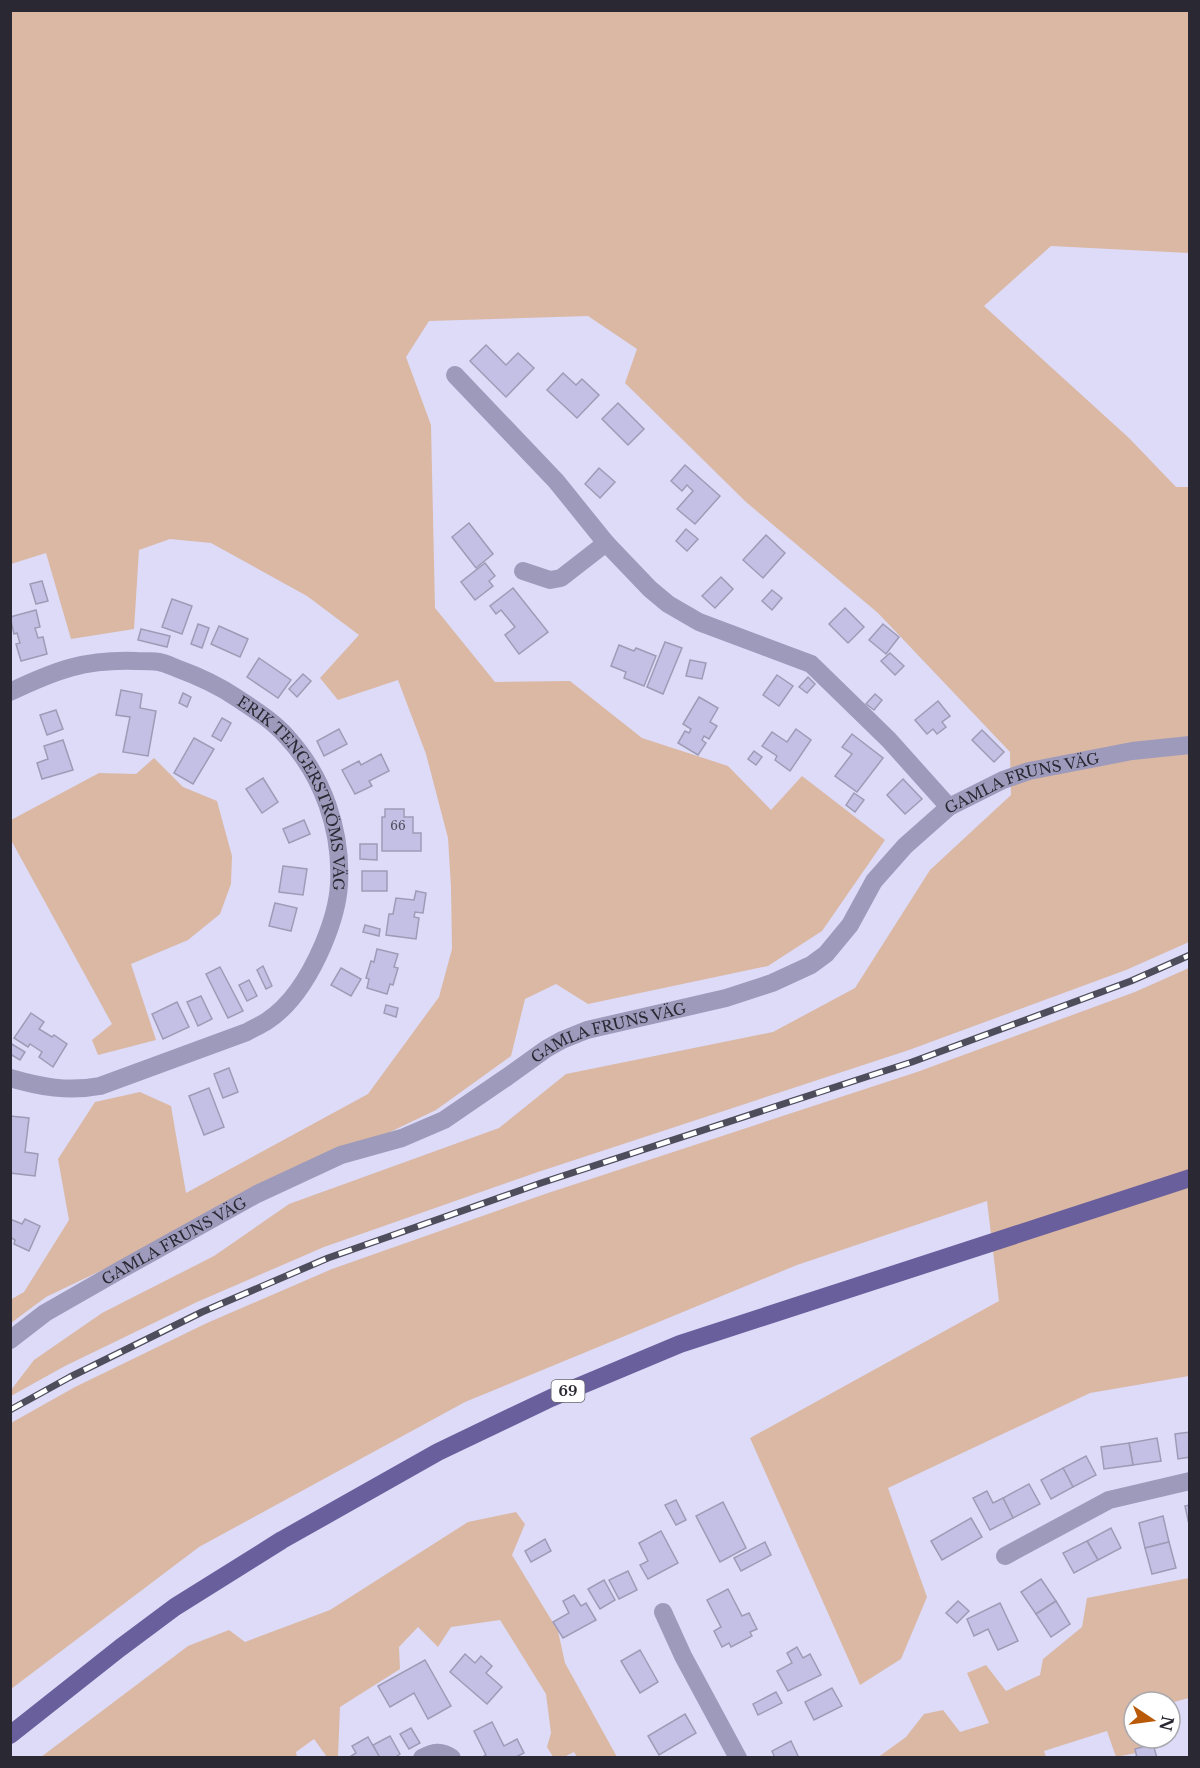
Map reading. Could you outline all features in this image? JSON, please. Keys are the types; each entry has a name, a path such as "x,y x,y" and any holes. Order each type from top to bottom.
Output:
{"main road":[{"name":"69","path":"10,1736 120,1647 175,1607 282,1540 438,1452 551,1398 680,1344 1190,1178"}],"street":[{"path":"455,375 556,481 606,543 650,589 668,604 699,622 811,664 889,740 948,807"},
{"path":"523,571 550,580 561,578 606,543"},
{"name":"ERIK TENGERSTRÖMS VÄG","path":"10,692 43,676 72,666 125,660 160,662 223,688 267,718 287,737 318,780 336,837 339,884 333,917 318,956 306,979 285,1005 268,1020 247,1032 100,1086 63,1090 10,1078"},
{"name":"GAMLA FRUNS VÄG","path":"10,1340 45,1313 257,1194 341,1155 402,1138 444,1120 562,1040 587,1030 726,998 772,983 812,965 826,954 850,925 874,881 905,846 948,807 1003,780 1029,771 1132,752 1190,745"},
{"path":"1005,1556 1109,1500 1190,1480"},
{"path":"663,1612 683,1656 738,1758"},
{"path":"422,1758 431,1752 441,1752 452,1758"}],"shaded area":[{"path":"11,11 1189,11 1189,253 1051,246 984,306 1129,438 1176,487 1189,487 1189,942 1126,970 909,1050 538,1172 324,1247 197,1302 65,1366 11,1396 11,1390 34,1360 102,1313 214,1256 289,1204 499,1128 566,1074 773,1032 855,988 930,870 1011,795 1010,752 878,613 746,502 625,383 637,349 588,316 429,321 406,357 431,425 435,608 495,682 570,681 642,738 728,766 771,810 802,776 885,840 822,931 768,966 588,1004 556,984 525,999 511,1056 436,1110 46,1297 11,1323 10,1300 24,1292 69,1220 58,1159 95,1102 140,1092 171,1106 186,1193 368,1094 439,997 452,949 448,838 426,754 398,680 338,700 320,678 359,635 307,596 211,543 170,539 139,550 134,629 71,639 46,553 11,564"},
{"path":"154,758 183,787 217,801 232,856 231,884 220,914 188,940 131,964 156,1040 98,1055 92,1040 112,1024 11,840 11,820 99,773 136,774"},
{"path":"1189,968 1189,1376 1090,1393 888,1488 927,1597 901,1659 860,1685 750,1438 999,1301 987,1201 797,1265 465,1402 199,1547 11,1689 11,1423 75,1387 207,1323 332,1269 545,1194 917,1072 1135,992"},
{"path":"516,1512 525,1524 512,1555 558,1631 565,1663 617,1757 577,1757 574,1752 564,1757 553,1757 547,1747 551,1733 546,1694 500,1620 451,1627 438,1647 418,1627 399,1647 400,1669 340,1707 338,1757 327,1757 314,1739 296,1752 297,1757 41,1757 188,1646 229,1630 245,1642 330,1610 468,1522"},
{"path":"1189,1578 1189,1698 1182,1700 1182,1690 1122,1690 1122,1750 1142,1750 1141,1752 1116,1757 1107,1731 1044,1751 1046,1757 877,1758 906,1737 924,1714 943,1710 960,1732 989,1723 967,1673 986,1665 1006,1691 1040,1675 1043,1659 1082,1627 1087,1598"}],"building":[{"path":"486,345 506,365 518,353 534,368 506,397 470,361"},
{"path":"563,373 576,385 582,379 599,395 577,418 547,390"},
{"path":"618,403 644,429 628,445 602,419"},
{"path":"685,465 720,496 695,524 677,509 693,491 687,485 682,491 671,481"},
{"path":"599,468 615,482 600,498 585,484"},
{"path":"469,523 493,554 476,568 452,537"},
{"path":"686,529 698,539 687,551 676,541"},
{"path":"766,535 785,553 763,578 743,560"},
{"path":"485,563 495,576 489,581 493,586 475,600 461,582"},
{"path":"721,577 733,589 715,608 702,596"},
{"path":"42,581 48,601 36,604 30,584"},
{"path":"513,588 548,632 519,654 505,635 515,627 501,610 496,614 490,606"},
{"path":"772,590 782,598 772,610 762,601"},
{"path":"172,599 192,606 182,634 162,627"},
{"path":"845,608 864,627 848,643 829,624"},
{"path":"36,610 40,627 35,628 38,638 43,637 47,654 21,661 16,644 20,643 17,633 14,634 10,617"},
{"path":"198,624 209,628 202,648 191,644"},
{"path":"883,624 899,637 886,654 869,640"},
{"path":"219,626 248,639 240,657 211,644"},
{"path":"141,629 170,636 167,647 138,640"},
{"path":"665,642 682,648 663,694 647,687"},
{"path":"619,645 634,651 636,648 656,656 644,686 624,678 626,672 611,666"},
{"path":"890,653 904,666 895,675 881,661"},
{"path":"259,658 291,680 278,698 247,677"},
{"path":"690,660 706,663 702,679 686,676"},
{"path":"303,674 311,681 297,697 289,689"},
{"path":"777,675 793,686 779,706 763,695"},
{"path":"808,677 815,684 807,693 799,687"},
{"path":"121,690 142,694 140,708 156,711 148,756 123,752 130,717 116,715"},
{"path":"183,693 191,697 187,707 179,703"},
{"path":"875,694 882,700 874,710 866,704"},
{"path":"699,697 718,708 710,722 717,726 709,739 704,736 702,740 706,743 698,755 678,743 685,731 689,733 691,729 683,724"},
{"path":"938,701 950,716 942,722 946,727 937,734 933,729 927,734 915,720"},
{"path":"56,710 63,729 47,735 40,715"},
{"path":"222,718 231,723 221,741 212,736"},
{"path":"339,729 347,744 324,756 317,741"},
{"path":"796,729 811,740 790,771 775,760 777,756 762,746 772,732 787,742"},
{"path":"982,730 1004,752 994,762 972,740"},
{"path":"852,734 883,758 857,792 835,776 852,754 842,747"},
{"path":"194,738 214,749 193,784 174,773"},
{"path":"63,740 73,770 42,779 37,763 48,759 44,746"},
{"path":"754,751 762,757 756,765 748,759"},
{"path":"381,754 389,771 369,781 372,786 355,794 342,770 359,761 361,765"},
{"path":"263,778 278,802 262,813 246,789"},
{"path":"903,779 922,799 905,814 887,795"},
{"path":"854,793 864,800 855,812 846,805"},
{"path":"385,809 404,809 404,817 413,817 413,833 421,833 421,851 382,851 382,817 385,817"},
{"path":"304,820 310,834 289,843 283,829"},
{"path":"360,844 377,844 377,860 360,859"},
{"path":"283,866 307,869 303,895 279,892"},
{"path":"362,871 387,871 387,891 362,891"},
{"path":"416,891 426,893 423,913 415,912 414,917 419,918 416,939 386,935 389,914 393,914 396,898 414,900"},
{"path":"275,903 297,908 291,931 269,926"},
{"path":"365,925 380,929 379,936 363,932"},
{"path":"377,949 398,954 394,967 398,968 393,985 390,984 387,994 367,988 369,979 366,978 371,961 374,962"},
{"path":"263,966 272,986 266,989 257,970"},
{"path":"220,967 243,1011 228,1018 206,974"},
{"path":"341,968 361,979 351,996 331,985"},
{"path":"249,980 257,996 247,1001 239,985"},
{"path":"201,996 212,1019 198,1026 187,1002"},
{"path":"177,1002 189,1027 163,1039 152,1014"},
{"path":"386,1005 398,1008 396,1017 384,1013"},
{"path":"31,1013 44,1022 39,1029 67,1044 53,1067 39,1057 42,1052 14,1038"},
{"path":"10,1043 25,1052 20,1060 10,1054"},
{"path":"229,1068 238,1092 223,1098 214,1074"},
{"path":"209,1088 224,1127 204,1135 189,1096"},
{"path":"10,1116 29,1118 25,1152 38,1154 35,1176 10,1173"},
{"path":"10,1219 22,1224 25,1219 40,1226 29,1251 14,1244 15,1240 10,1237"},
{"path":"1190,1432 1190,1457 1178,1459 1175,1434"},
{"path":"1157,1438 1161,1461 1133,1465 1129,1443"},
{"path":"1129,1443 1133,1465 1104,1469 1101,1447"},
{"path":"1086,1456 1096,1475 1073,1487 1063,1468"},
{"path":"1063,1468 1073,1487 1051,1499 1041,1480"},
{"path":"1029,1484 1040,1504 1013,1518 1003,1498"},
{"path":"987,1491 993,1503 1003,1498 1013,1518 990,1530 973,1498"},
{"path":"676,1500 686,1520 676,1525 665,1505"},
{"path":"723,1502 746,1548 720,1562 696,1516"},
{"path":"1190,1505 1190,1529 1185,1506"},
{"path":"1163,1516 1169,1542 1145,1548 1139,1523"},
{"path":"971,1518 982,1537 942,1560 931,1541"},
{"path":"1111,1528 1121,1548 1098,1560 1087,1541"},
{"path":"661,1531 678,1563 648,1579 640,1565 648,1561 639,1543"},
{"path":"545,1539 551,1551 531,1562 525,1551"},
{"path":"1087,1541 1098,1560 1074,1573 1063,1553"},
{"path":"765,1542 771,1555 741,1571 734,1558"},
{"path":"1169,1542 1176,1568 1152,1574 1145,1548"},
{"path":"628,1571 637,1590 619,1599 609,1580"},
{"path":"1041,1579 1056,1601 1036,1614 1021,1592"},
{"path":"604,1580 615,1600 600,1609 588,1589"},
{"path":"728,1589 742,1616 749,1613 757,1629 750,1632 752,1636 731,1647 729,1643 722,1647 714,1631 721,1627 707,1600"},
{"path":"574,1595 581,1606 586,1603 596,1620 563,1638 553,1622 569,1613 563,1601"},
{"path":"958,1601 969,1611 957,1623 946,1613"},
{"path":"1056,1601 1070,1624 1051,1637 1036,1614"},
{"path":"1000,1603 1018,1641 998,1650 988,1629 974,1636 967,1619"},
{"path":"797,1647 803,1658 810,1654 821,1675 788,1691 777,1671 792,1663 787,1653"},
{"path":"640,1650 658,1682 640,1693 621,1661"},
{"path":"465,1654 475,1663 481,1656 492,1666 486,1673 502,1687 487,1704 450,1672"},
{"path":"425,1660 451,1706 428,1719 414,1693 390,1707 378,1686"},
{"path":"832,1688 842,1706 814,1720 805,1702"},
{"path":"776,1692 782,1703 758,1715 753,1704"},
{"path":"685,1714 696,1733 659,1755 648,1736"},
{"path":"492,1722 504,1746 517,1739 524,1753 514,1758 481,1758 486,1755 474,1731"},
{"path":"411,1728 420,1743 409,1749 400,1734"},
{"path":"390,1736 400,1754 394,1758 380,1758 373,1745"},
{"path":"368,1737 380,1758 348,1758 356,1753 352,1746"},
{"path":"791,1741 799,1758 775,1758 772,1751"},
{"path":"1135,1750 1155,1750 1157,1758 1137,1758"}],"railway":[{"path":"10,1410 70,1377 202,1312 328,1258 541,1183 912,1062 1131,981 1190,955"}]}
